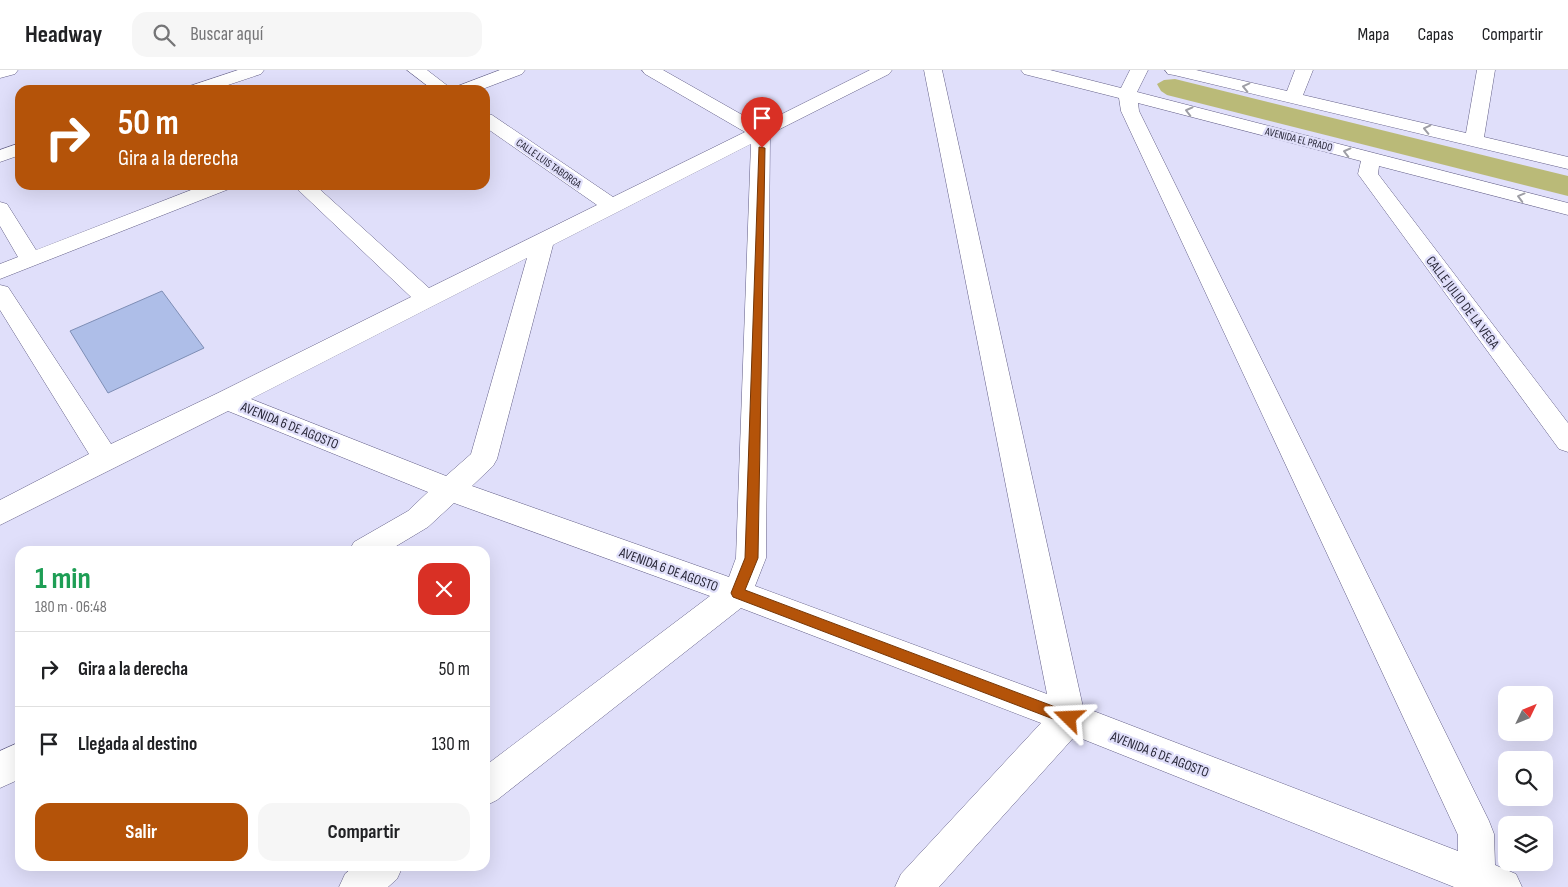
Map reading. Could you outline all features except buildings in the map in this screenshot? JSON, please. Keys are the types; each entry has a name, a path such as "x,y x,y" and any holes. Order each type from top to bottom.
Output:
{"street":[{"path":"0,73 10,70"},
{"path":"211,85 255,70"},
{"path":"416,70 437,85"},
{"path":"477,85 516,70"},
{"path":"651,70 761,133"},
{"path":"0,513 106,458 227,400 883,70"},
{"path":"914,887 1069,718 933,70"},
{"name":"AVENIDA EL PRADO","path":"1030,70 1568,209"},
{"path":"1139,70 1127,95 1130,111 1476,834 1484,884"},
{"path":"1174,70 1568,162"},
{"path":"1293,98 1304,70"},
{"path":"1474,140 1486,70"},
{"name":"CALLE LUIS TABORGA","path":"490,122 612,206"},
{"path":"490,784 737,593 752,558 761,133"},
{"path":"0,156 15,151"},
{"name":"CALLE JULIO DE LA VEGA","path":"1371,158 1368,174 1568,442"},
{"path":"0,272 209,190"},
{"path":"308,190 427,299"},
{"path":"0,208 31,260"},
{"path":"372,546 418,519 483,460 543,241"},
{"path":"0,292 106,458"},
{"name":"AVENIDA 6 DE AGOSTO","path":"227,400 450,490 737,593 1069,718 1484,884"},
{"path":"0,772 15,762"},
{"path":"358,887 378,871"}],"shaded area":[{"path":"1175,79 1568,176 1568,196 1167,95 1161,91 1157,84 1164,80"}],"route":[{"path":"762,148 752,558 737,593 1069,718"}]}
